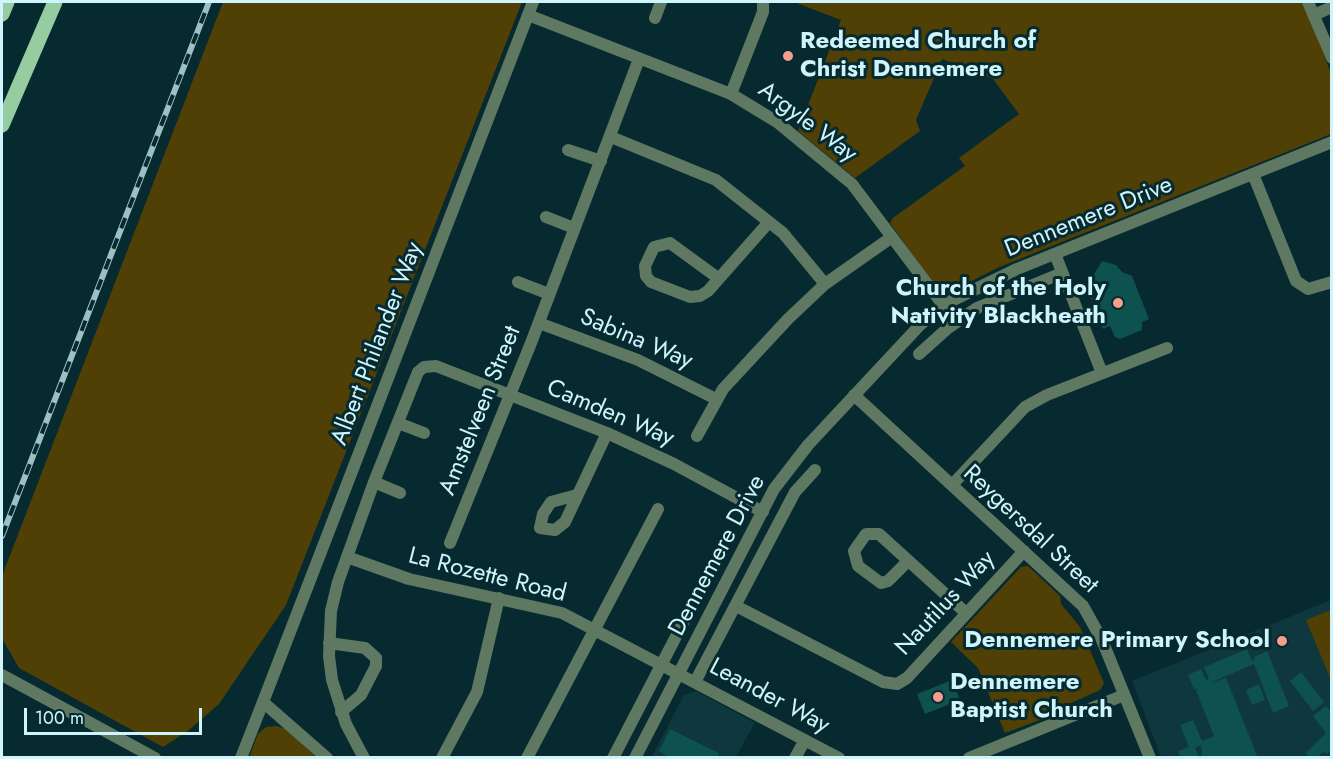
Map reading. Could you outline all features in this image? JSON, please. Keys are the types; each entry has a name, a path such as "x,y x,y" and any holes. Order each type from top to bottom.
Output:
{"main road":[{"path":"2,14 7,2"},
{"path":"2,125 55,2"}],"street":[{"name":"Albert Philander Way","path":"241,758 533,2"},
{"path":"655,18 661,2"},
{"path":"731,94 763,12 763,2"},
{"path":"1308,2 1332,58"},
{"path":"1314,15 1332,8"},
{"name":"Argyle Way","path":"528,15 731,94 777,122 838,170 943,305"},
{"name":"Amstelveen Street","path":"450,543 602,161 639,59"},
{"path":"611,137 706,174 735,194 791,241 825,284"},
{"name":"Dennemere Drive","path":"635,758 774,489 854,395 905,340 943,305 970,290 1055,254 1332,142"},
{"path":"568,150 602,161"},
{"path":"1253,174 1298,284 1312,289 1332,282"},
{"path":"546,217 574,228"},
{"path":"718,278 670,243 654,247 645,266 648,279 690,297 704,295 769,222"},
{"path":"697,436 716,399 788,318 825,284 892,237"},
{"path":"1055,254 1102,373"},
{"path":"919,354 948,328 977,308 1062,273"},
{"path":"518,282 549,294"},
{"name":"Sabina Way","path":"539,322 638,360 716,399"},
{"path":"952,485 1025,407 1102,373 1167,348"},
{"name":"Camden Way","path":"398,423 418,372 424,367 436,366 607,433 674,464 763,512"},
{"name":"Reygersdal Street","path":"854,395 1065,588 1090,617 1150,758"},
{"path":"364,758 341,712 329,669 329,643 334,597 398,423 424,433"},
{"path":"577,495 607,433"},
{"path":"695,682 795,492 815,470"},
{"path":"375,482 400,493"},
{"path":"527,758 658,509"},
{"path":"908,561 888,581 880,583 858,566 854,552 864,535 876,532 966,613"},
{"name":"Nautilus Way","path":"736,606 893,684 907,678 1024,551"},
{"name":"La Rozette Road","path":"347,557 400,576 561,613 679,674"},
{"path":"613,758 710,571"},
{"path":"442,758 477,692 498,598"},
{"path":"329,643 365,648 373,652 376,658 373,672 361,695 341,712"},
{"name":"Leander Way","path":"679,674 839,758"},
{"path":"2,675 148,756"},
{"path":"969,758 1124,694"},
{"path":"263,702 327,758"},
{"path":"795,758 805,740"}],"shaded area":[{"path":"223,2 522,2 286,605 219,704 189,730 163,747 19,668 3,640 2,576"},
{"path":"794,2 1303,2 1331,73 1331,134 997,268 952,291 944,291 934,285 890,223 893,218 965,166 959,158 1019,114 993,79 942,59 916,120 920,131 855,178 798,131 841,20"},
{"path":"1028,566 1060,596 1061,604 1080,627 1104,683 1100,690 1069,704 1064,711 1005,733 978,668 951,642 1021,567"},
{"name":"Dennemere Primary School","path":"1331,600 1331,757 1161,757 1132,681"},
{"path":"1331,610 1332,680 1306,620"},
{"path":"696,691 755,723 736,757 651,758 684,695"},
{"path":"276,726 286,729 316,757 249,758 258,734 266,727"}],"building":[{"name":"Church of the Holy Nativity Blackheath","path":"1102,261 1116,265 1122,272 1132,276 1149,319 1142,322 1142,330 1120,339 1115,337 1110,326 1103,329 1099,318 1095,320 1093,314 1097,312 1089,294 1093,284 1091,279"},
{"path":"1247,649 1252,661 1255,660 1254,657 1267,651 1289,706 1273,713 1254,664 1210,683 1226,678 1258,758 1202,758 1201,745 1195,748 1199,758 1181,758 1178,751 1189,747 1180,725 1193,720 1202,741 1214,736 1196,690 1198,689 1194,689 1188,675 1201,669 1206,680 1209,679 1204,667"},
{"path":"1301,672 1324,702 1313,711 1290,681"},
{"name":"Dennemere Baptist Church","path":"952,680 960,700 925,714 917,694"},
{"path":"1259,684 1265,700 1252,705 1246,690"},
{"path":"1326,706 1332,713 1332,750 1326,754 1324,751 1316,758 1310,758 1306,753 1326,733 1313,716"},
{"path":"670,729 719,753 717,758 670,758 659,751"}],"railway":[{"path":"2,536 209,2"}],"place":[{"name":"Redeemed Church of Christ Dennemere","path":"788,56"},
{"name":"Church of the Holy Nativity Blackheath","path":"1118,303"},
{"name":"Dennemere Primary School","path":"1282,641"},
{"name":"Dennemere Baptist Church","path":"938,697"}]}
